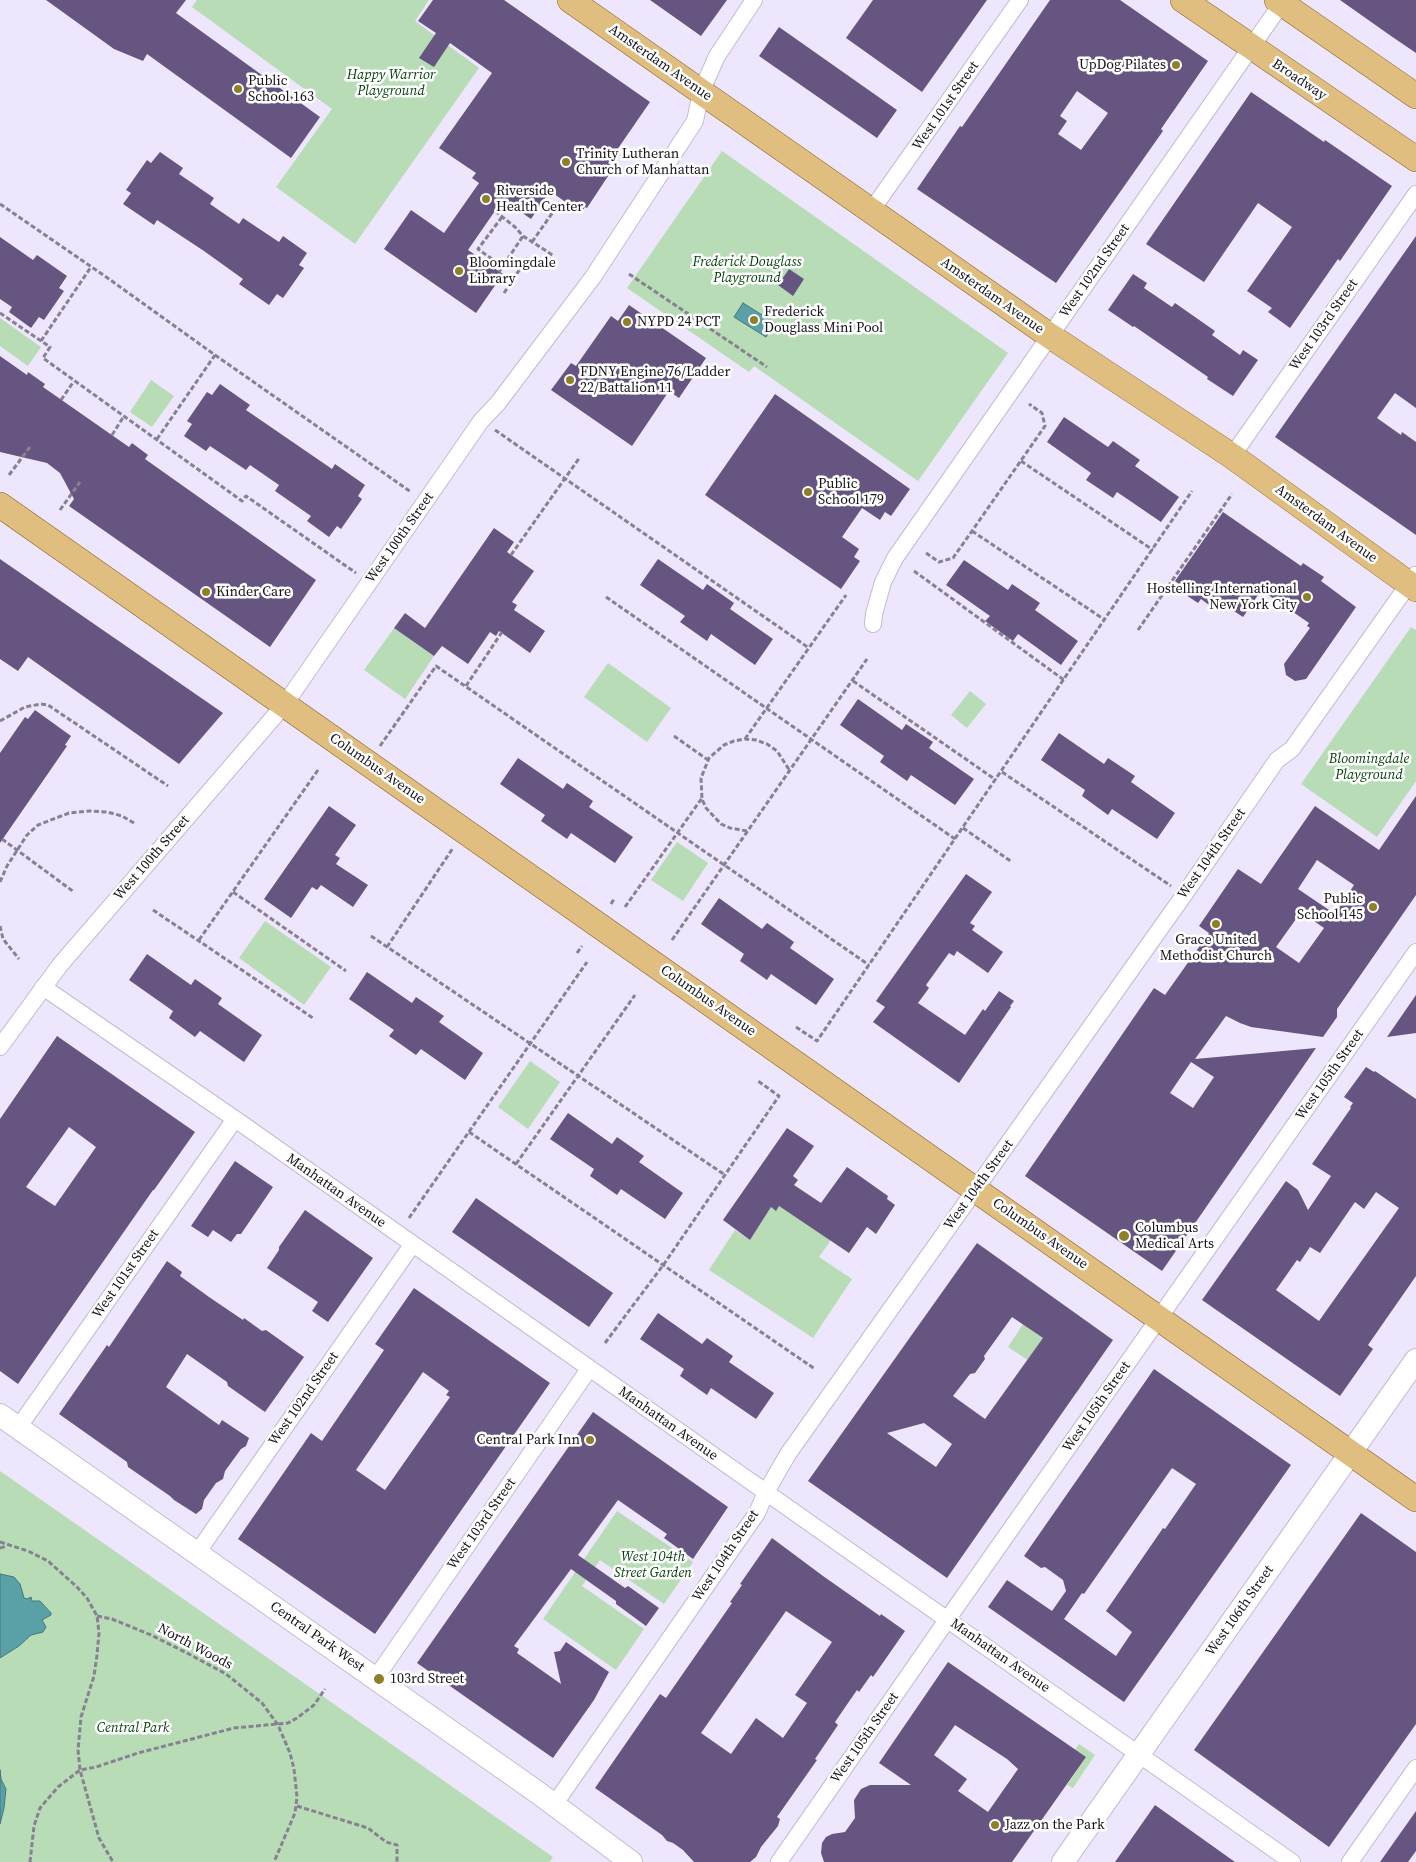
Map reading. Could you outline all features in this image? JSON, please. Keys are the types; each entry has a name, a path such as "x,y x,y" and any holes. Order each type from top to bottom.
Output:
{"main road":[{"name":"Amsterdam Avenue","path":"570,0 1050,336 1232,456 1414,582"},
{"name":"Broadway","path":"1183,0 1416,158"},
{"path":"1281,1 1416,96"},
{"name":"Columbus Avenue","path":"0,505 1416,1499"},
{"name":"West 106th Street","path":"1063,1862 1416,1360"},
{"name":"Central Park West","path":"9,1421 632,1862"}],"street":[{"name":"West 100th Street","path":"0,1046 60,965 285,704 481,421 498,403 593,277 695,121 701,92 717,56 754,0"},
{"name":"West 101st Street","path":"871,211 1020,0"},
{"name":"West 102nd Street","path":"873,624 883,582 896,558 1281,1"},
{"name":"West 103rd Street","path":"1232,456 1416,194"},
{"name":"West 104th Street","path":"554,1805 757,1514 766,1492 788,1454 1184,895 1277,760 1292,749 1414,582"},
{"name":"West 105th Street","path":"779,1862 1416,952"},
{"name":"Manhattan Avenue","path":"43,987 235,1119 1292,1862"},
{"name":"West 101st Street","path":"9,1421 235,1119"},
{"name":"West 102nd Street","path":"197,1553 412,1245"},
{"name":"West 103rd Street","path":"375,1679 589,1369"},
{"path":"1350,1862 1416,1768"}],"path":[{"path":"532,242 560,202"},
{"path":"0,204 425,502"},
{"path":"495,211 523,236 554,256"},
{"path":"502,217 478,250 503,267"},
{"path":"500,272 523,236"},
{"path":"504,293 528,257"},
{"path":"41,342 92,267"},
{"path":"629,274 767,367"},
{"path":"0,313 50,347 43,358 74,381 242,501 246,496 369,582"},
{"path":"156,439 215,355"},
{"path":"61,400 74,381"},
{"path":"926,553 939,562 953,558 1021,461 1045,426 1042,413 1029,404"},
{"path":"112,435 124,416"},
{"path":"481,421 809,648"},
{"path":"9,475 30,446"},
{"path":"511,556 580,457"},
{"path":"1021,461 1153,550"},
{"path":"60,510 80,482"},
{"path":"796,1027 817,1041 1192,491"},
{"path":"1138,630 1232,494"},
{"path":"972,531 1105,620"},
{"path":"914,571 1064,680"},
{"path":"746,739 846,595"},
{"path":"606,597 956,839"},
{"path":"466,686 502,632"},
{"path":"672,940 867,659"},
{"path":"368,763 436,666 869,965"},
{"path":"853,681 996,780"},
{"path":"0,721 25,707 41,704 48,705 168,786"},
{"path":"674,736 708,760"},
{"path":"748,831 730,828 721,824 706,808 702,797 701,778 708,760 724,744 746,739 756,740 772,748 784,760 790,771"},
{"path":"199,940 318,770"},
{"path":"1002,772 1184,895"},
{"path":"624,907 702,797"},
{"path":"0,882 7,866 27,835 38,825 69,813 90,811 107,812 122,816 134,824"},
{"path":"963,828 1012,862"},
{"path":"387,948 465,831"},
{"path":"2,839 74,892"},
{"path":"233,892 346,971"},
{"path":"611,904 614,899"},
{"path":"153,910 313,1018"},
{"path":"0,926 4,939 19,959"},
{"path":"370,936 725,1175"},
{"path":"577,953 582,946"},
{"path":"409,1218 587,962"},
{"path":"516,1164 634,994"},
{"path":"605,1343 664,1264 780,1096 758,1081"},
{"path":"469,1132 815,1369"},
{"path":"0,1542 28,1551 48,1561 87,1598 97,1616 99,1633 97,1655 94,1676 81,1717 78,1750 80,1770 99,1838 113,1862"},
{"path":"0,1548 8,1545"},
{"name":"North Woods","path":"97,1616 112,1619 151,1635 226,1674 262,1703 278,1725 290,1753 294,1769 297,1806 274,1862"},
{"path":"30,1862 34,1826 40,1808 58,1787 80,1770 234,1728 288,1723 314,1705 325,1689"},
{"path":"297,1806 368,1828 386,1842 397,1844 396,1862"}],"green space":[{"name":"Happy Warrior Playground","path":"197,0 429,0 415,21 479,68 355,244 276,187 332,109 192,7"},
{"name":"Frederick Douglass Playground","path":"722,151 1008,353 918,481 754,366 749,372 627,288"},
{"path":"0,318 41,347 28,366 0,346"},
{"path":"151,380 174,396 152,427 130,412"},
{"name":"Bloomingdale Playground","path":"1411,627 1416,630 1416,781 1377,837 1301,784"},
{"path":"394,628 434,656 405,699 364,670"},
{"path":"608,663 671,708 647,742 584,697"},
{"path":"970,691 986,704 967,728 951,715"},
{"path":"677,842 708,863 683,901 651,880"},
{"path":"265,921 331,967 304,1005 239,958"},
{"path":"530,1061 560,1082 528,1129 498,1107"},
{"path":"779,1206 831,1240 819,1257 852,1279 813,1338 709,1270 735,1230 750,1240 771,1207 776,1210"},
{"path":"1023,1324 1090,1372 1077,1393 1008,1347"},
{"name":"Central Park","path":"0,1471 553,1857 550,1862 0,1862"},
{"name":"West 104th Street Garden","path":"617,1511 693,1562 664,1604 600,1560 582,1586 644,1629 616,1670 543,1619"},
{"path":"1079,1744 1095,1755 1073,1788 1067,1785 1086,1757 1075,1750"}],"shaded area":[{"name":"Frederick Douglass Mini Pool","path":"743,303 775,323 766,337 734,317"},
{"path":"0,1574 14,1577 20,1584 24,1598 31,1597 32,1601 40,1601 51,1615 42,1620 46,1627 43,1632 31,1635 19,1646 0,1658"},
{"path":"0,1770 1,1779 6,1789 0,1824"}],"building":[{"name":"Public School 163","path":"46,0 186,0 176,13 320,117 291,158 147,54 143,61 114,49"},
{"path":"433,0 504,0 650,102 608,163 614,167 587,208 585,207 581,213 550,191 531,219 508,203 502,211 497,208 468,250 503,274 476,313 384,249 411,210 444,233 479,183 472,178 476,173 439,148 492,73 450,43 434,67 419,58 436,33 418,21"},
{"path":"650,0 727,0 701,36"},
{"path":"873,0 987,0 922,92 846,38"},
{"path":"1050,0 1120,0 1208,61 1161,129 1163,131 1056,283 917,189 960,126 962,127","holes":["1077,91 1108,113 1081,150 1058,134 1067,121 1060,116"]},
{"path":"1340,0 1416,0 1416,53 1391,36"},
{"path":"779,27 897,110 877,138 759,56"},
{"path":"1251,92 1392,186 1340,261 1338,259 1290,328 1268,312 1272,308 1247,291 1292,227 1258,203 1204,282 1146,244"},
{"path":"160,152 183,168 179,174 214,198 210,204 239,224 243,218 279,242 283,236 307,253 299,265 304,268 283,298 277,294 269,305 239,284 243,279 204,251 157,220 154,225 123,204 131,193 126,190 147,160 151,163"},
{"path":"1416,236 1416,408 1395,393 1377,418 1401,435 1402,432 1416,442 1416,535 1275,437"},
{"path":"0,237 33,260 37,255 67,276 59,288 64,291 44,320 39,317 31,328 9,312 12,307 0,299"},
{"path":"789,269 804,279 793,296 778,285"},
{"path":"1133,274 1147,283 1144,288 1172,307 1175,303 1215,331 1212,335 1240,355 1243,350 1258,360 1233,396 1134,326 1108,310"},
{"path":"629,305 706,358 679,398 669,391 632,446 551,390 571,363 576,366 611,316 618,321"},
{"path":"0,356 27,375 28,372 45,384 43,387 129,447 132,443 148,455 145,459 316,580 270,647 69,506 74,499 60,473 47,463 0,452"},
{"path":"220,384 250,405 246,410 332,469 335,464 365,485 358,496 362,499 341,529 337,526 329,537 307,521 311,516 275,491 279,485 250,465 246,470 210,446 206,451 184,436 192,424 187,421 207,392 212,395"},
{"name":"Public School 179","path":"775,394 910,489 891,516 885,512 880,520 862,508 842,537 859,549 854,557 860,561 841,589 705,495"},
{"path":"1064,417 1108,447 1113,441 1140,460 1135,466 1179,497 1161,522 1117,492 1113,498 1086,480 1091,473 1047,442"},
{"name":"Hostelling International New York City","path":"1223,512 1301,566 1303,563 1324,577 1321,581 1356,607 1306,679 1295,681 1286,675 1284,664 1310,628 1307,626 1309,623 1264,592 1263,594 1260,592 1243,617 1214,598 1209,605 1201,599 1198,603 1180,591 1183,587 1175,581"},
{"path":"494,528 514,542 507,552 534,571 512,602 517,605 514,610 545,631 530,653 499,631 496,636 490,632 468,664 442,646 434,656 394,628 405,613 425,628"},
{"path":"0,559 223,713 179,764 28,657 18,671 0,659"},
{"path":"658,559 703,590 707,584 734,603 730,609 773,639 755,665 711,634 707,641 680,622 685,616 640,585"},
{"path":"964,560 1008,590 1012,584 1040,603 1035,610 1078,641 1061,665 1018,634 1013,641 985,621 990,616 946,585"},
{"path":"858,699 902,730 906,724 933,742 929,748 974,779 955,805 911,775 907,781 880,762 884,756 840,725"},
{"path":"35,710 71,736 65,745 67,746 0,843 0,753 25,717 28,719"},
{"path":"1059,733 1104,764 1108,758 1135,776 1131,782 1175,813 1157,839 1112,809 1108,815 1082,796 1085,790 1041,760"},
{"path":"518,758 563,789 567,783 593,801 589,807 633,837 615,863 571,833 567,839 541,821 545,815 500,784"},
{"path":"1416,796 1416,895 1337,1009 1337,1017 1323,1037 1251,1027 1226,1016 1195,1059 1316,1048 1162,1271 1025,1176 1154,988 1165,995 1209,933 1199,926 1238,869 1261,884 1315,806 1379,850","holes":["1317,860 1354,885 1335,914 1298,889","1301,912 1324,928 1299,963 1276,947","1191,1062 1214,1077 1193,1108 1170,1093"]},
{"path":"329,806 356,825 335,855 340,858 336,864 368,885 353,907 321,885 317,890 312,887 291,918 264,899"},
{"path":"966,874 992,892 970,923 975,926 972,930 1003,952 988,973 957,951 954,956 949,953 926,985 929,988 918,1003 965,1035 983,1009 985,1011 999,991 1014,1001 959,1083 873,1022 885,1007 876,1001"},
{"path":"719,898 762,929 767,923 794,942 790,948 834,979 816,1005 771,974 767,980 740,961 744,954 701,924"},
{"path":"147,954 191,985 195,979 222,998 218,1004 262,1035 244,1062 200,1031 195,1037 169,1018 173,1011 129,980"},
{"path":"367,972 412,1003 416,997 444,1016 439,1022 483,1053 465,1080 421,1049 416,1055 389,1036 394,1030 349,999"},
{"path":"1416,995 1416,1033 1387,1037"},
{"path":"57,1036 195,1132 18,1384 0,1371 0,1119","holes":["69,1127 96,1147 55,1206 26,1187"]},
{"path":"1366,1067 1416,1099 1416,1276 1368,1345 1373,1349 1340,1396 1202,1300 1286,1181 1298,1190 1308,1210 1331,1176 1312,1164 1351,1108 1353,1103 1344,1097","holes":["1376,1192 1399,1208 1319,1321 1276,1290 1297,1260 1300,1262 1310,1247 1320,1253 1355,1202 1364,1209"]},
{"path":"568,1113 612,1144 617,1137 644,1156 639,1162 683,1193 665,1219 621,1189 617,1195 590,1176 594,1169 550,1139"},
{"path":"787,1128 814,1146 793,1176 798,1180 794,1185 821,1203 847,1167 888,1196 887,1199 895,1205 876,1234 867,1227 849,1253 779,1206 776,1211 771,1207 750,1240 723,1220"},
{"path":"235,1161 273,1187 241,1234 237,1234 231,1242 213,1230 208,1237 191,1226"},
{"path":"476,1198 613,1293 589,1327 452,1232"},
{"path":"305,1210 373,1258 328,1322 312,1311 318,1302 267,1268"},
{"path":"977,1243 1113,1340 947,1578 808,1481","holes":["1012,1317 1043,1338 985,1419 953,1396 970,1374 975,1373 985,1359 984,1356","924,1423 952,1444 936,1467 887,1433"]},
{"path":"167,1261 182,1272 180,1276 209,1297 262,1331 266,1330 304,1357 265,1412 187,1354 166,1387 219,1425 222,1420 249,1438 246,1446 241,1449 225,1471 223,1479 216,1483 204,1500 202,1509 196,1514 128,1467 127,1462 59,1414 107,1345 109,1347"},
{"path":"414,1288 550,1383 375,1634 238,1539 311,1433 322,1441 384,1350 375,1344","holes":["423,1372 449,1391 446,1395 450,1397 385,1490 356,1470"]},
{"path":"658,1313 702,1344 707,1338 733,1356 729,1362 774,1393 756,1419 711,1388 707,1395 680,1376 684,1369 640,1339"},
{"path":"1154,1369 1291,1465 1124,1702 988,1607 1007,1580 1052,1611 1066,1591 1063,1580 1045,1567 1041,1568 1024,1556","holes":["1172,1468 1196,1484 1106,1611 1132,1632 1116,1656 1064,1619 1082,1593 1084,1594"]},
{"path":"593,1412 728,1507 693,1559 664,1538 667,1534 618,1500 578,1555 625,1588 628,1586 659,1608 646,1626 616,1604 616,1601 571,1569 514,1646 519,1649 517,1653 561,1684 554,1652 560,1651 566,1642 609,1672 594,1700 553,1758 417,1663"},
{"path":"1361,1513 1416,1552 1416,1724 1329,1847 1194,1750"},
{"path":"772,1538 880,1616 881,1614 905,1631 873,1677 871,1675 859,1692 857,1690 835,1722 838,1725 815,1759 817,1760 777,1817 780,1819 778,1826 761,1847 756,1857 750,1862 694,1862 683,1850 667,1841 662,1835 595,1788 660,1694 666,1698 732,1603 730,1602 742,1585 740,1584","holes":["786,1611 832,1642 795,1695 807,1703 783,1738 756,1718 731,1754 701,1733"]},
{"path":"948,1662 1086,1757 1012,1862 824,1862 821,1853 822,1843 826,1837 832,1834 845,1832 855,1818 854,1800 861,1789 870,1785 911,1785 879,1763","holes":["955,1725 1007,1759 1018,1769 988,1812 958,1791 967,1779 934,1755"]},
{"path":"1155,1805 1235,1862 1115,1862"},
{"path":"1416,1811 1416,1851 1408,1862 1380,1862"}],"place":[{"name":"UpDog Pilates","path":"1176,65"},
{"name":"Public School 163","path":"238,89"},
{"name":"Trinity Lutheran Church of Manhattan","path":"566,162"},
{"name":"Riverside Health Center","path":"486,199"},
{"name":"Bloomingdale Library","path":"459,271"},
{"name":"Frederick Douglass Mini Pool","path":"754,320"},
{"name":"NYPD 24 PCT","path":"627,322"},
{"name":"FDNY Engine 76/Ladder 22/Battalion 11","path":"570,380"},
{"name":"Public School 179","path":"808,492"},
{"name":"Kinder Care","path":"206,592"},
{"name":"Hostelling International New York City","path":"1307,597"},
{"name":"Public School 145","path":"1373,907"},
{"name":"Grace United Methodist Church","path":"1216,924"},
{"name":"Columbus Medical Arts","path":"1124,1236"},
{"name":"Central Park Inn","path":"590,1440"},
{"name":"103rd Street","path":"379,1679"},
{"name":"Jazz on the Park","path":"995,1825"}]}
